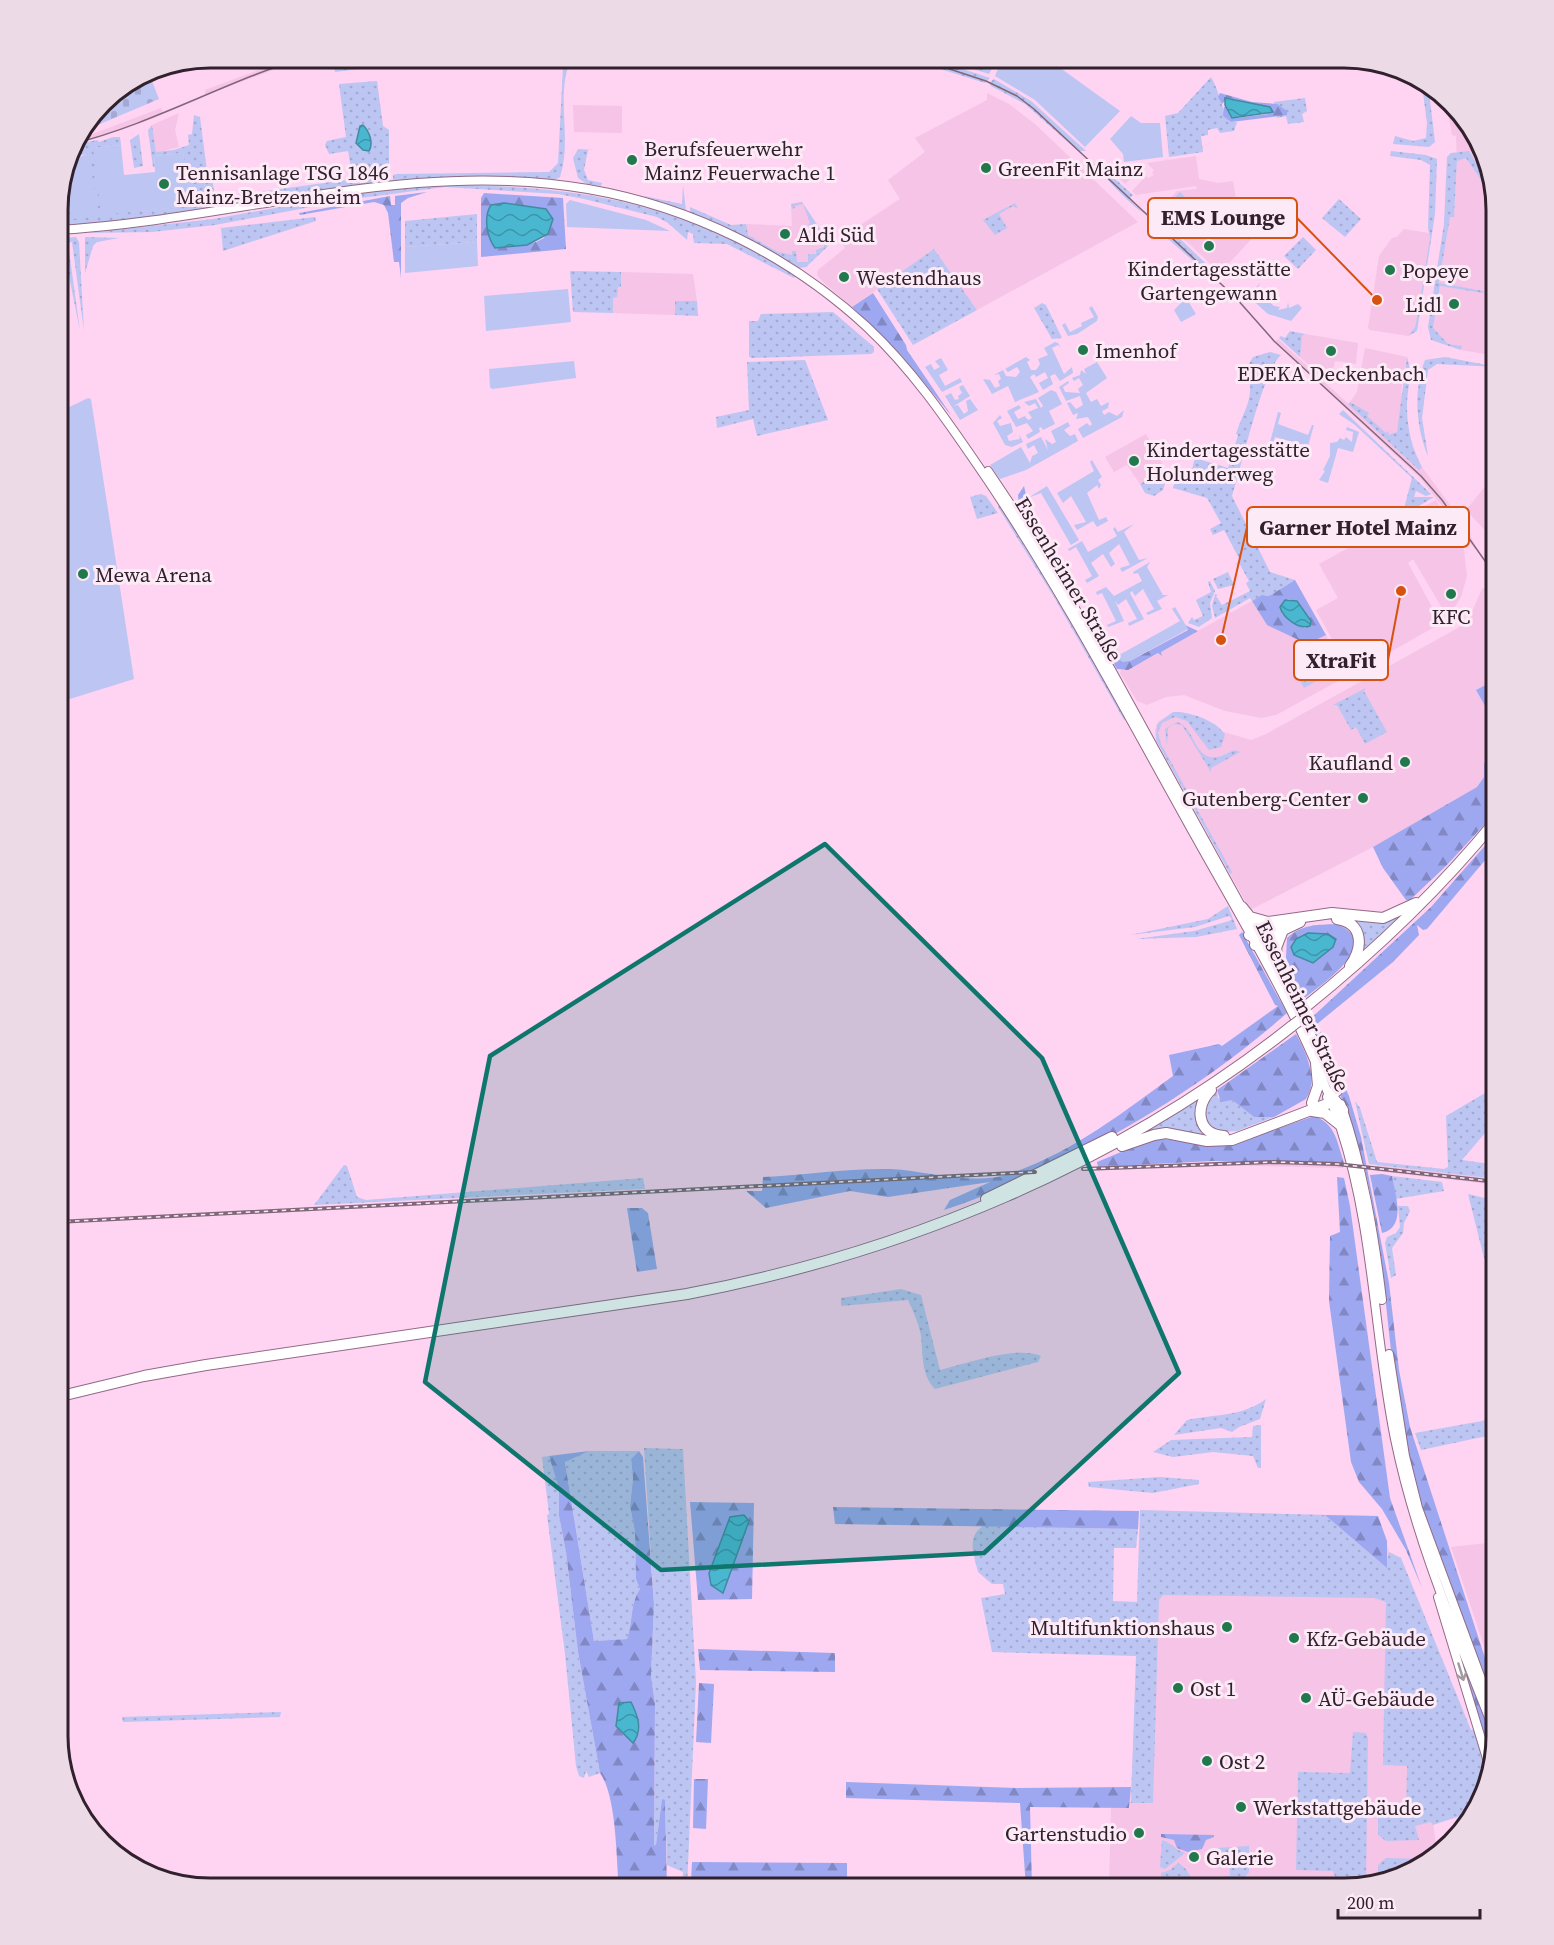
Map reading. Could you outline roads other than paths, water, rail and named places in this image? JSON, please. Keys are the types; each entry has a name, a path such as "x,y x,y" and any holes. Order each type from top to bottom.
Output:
{"highway":[{"path":"1091,1158 1226,1075 1291,1024 1429,895 1486,831"},
{"path":"1306,1011 1352,977 1421,912 1486,841"},
{"path":"1242,907 1251,917 1263,922 1332,913 1383,918 1429,895"},
{"path":"1255,939 1291,919"},
{"path":"1255,939 1298,923 1323,919 1340,920 1350,924 1359,936 1360,947 1342,977"},
{"path":"1281,978 1276,948 1283,929"},
{"path":"68,1388 142,1370 205,1359 687,1288 781,1268 856,1247 961,1210 1102,1143 1202,1083 1291,1024"},
{"path":"1310,1107 1318,1086 1316,1063"},
{"path":"1226,1075 1206,1095 1199,1107 1203,1125 1215,1135 1239,1133 1310,1107 1325,1113 1339,1124"},
{"path":"68,1394 144,1376 206,1365 676,1296 765,1279 858,1253 937,1226 1017,1193 1091,1158 1154,1135 1175,1134 1207,1141 1232,1140 1310,1107 1332,1095 1343,1110"}],"main road":[{"name":"Essenheimer Straße","path":"68,229 213,213 415,182 497,179 584,188 648,204 735,237 804,276 889,349 927,391 1056,589 1255,939 1332,1095"},
{"name":"Essenheimer Straße","path":"947,420 984,465 1049,564 1110,668 1242,907 1255,939 1281,978 1332,1095 1362,1206 1398,1454 1413,1511 1435,1576 1486,1709"},
{"name":"Essenheimer Straße","path":"1343,1110 1356,1151 1368,1203 1405,1456 1429,1540 1486,1693"},
{"path":"1435,1576 1436,1591 1485,1752"}],"water":[{"path":"1225,98 1270,107 1273,112 1232,118 1225,105"},
{"path":"363,125 370,137 369,151 363,150 356,143 360,126"},
{"path":"504,203 546,209 553,219 548,234 527,245 495,248 488,233 487,215 491,205"},
{"path":"1285,600 1297,601 1311,621 1310,626 1296,625 1288,619 1280,607"},
{"path":"1308,933 1328,934 1336,939 1333,947 1313,963 1294,955 1291,947 1296,939"},
{"path":"744,1515 749,1521 723,1593 711,1585 709,1573 730,1517"},
{"path":"631,1702 636,1712 639,1728 633,1743 616,1726 619,1703"}],"tram line":[{"path":"86,140 161,114 273,68"},
{"path":"946,68 986,81 1017,96 1034,109 1236,298 1274,341 1421,476 1442,500 1486,562"}],"railway":[{"path":"1083,1169 1274,1162 1337,1164 1486,1181"},
{"path":"68,1221 1035,1172"}],"place":[{"name":"Berufsfeuerwehr Mainz Feuerwache 1","path":"632,160"},
{"name":"GreenFit Mainz","path":"986,168"},
{"name":"Tennisanlage TSG 1846 Mainz-Bretzenheim","path":"164,184"},
{"name":"Aldi Süd","path":"785,234"},
{"name":"Kindertagesstätte Gartengewann","path":"1209,246"},
{"name":"Popeye","path":"1390,270"},
{"name":"Westendhaus","path":"844,277"},
{"name":"EMS Lounge","path":"1377,300"},
{"name":"Lidl","path":"1454,304"},
{"name":"Imenhof","path":"1083,350"},
{"name":"EDEKA Deckenbach","path":"1331,351"},
{"name":"Kindertagesstätte Holunderweg","path":"1134,461"},
{"name":"Mewa Arena","path":"83,574"},
{"name":"XtraFit","path":"1401,591"},
{"name":"KFC","path":"1451,594"},
{"name":"Garner Hotel Mainz","path":"1221,640"},
{"name":"Kaufland","path":"1405,762"},
{"name":"Gutenberg-Center","path":"1363,798"},
{"name":"Multifunktionshaus","path":"1227,1627"},
{"name":"Kfz-Gebäude","path":"1294,1638"},
{"name":"Ost 1","path":"1178,1688"},
{"name":"AÜ-Gebäude","path":"1306,1698"},
{"name":"Ost 2","path":"1207,1761"},
{"name":"Werkstattgebäude","path":"1241,1807"},
{"name":"Gartenstudio","path":"1139,1833"},
{"name":"Galerie","path":"1194,1857"}]}
